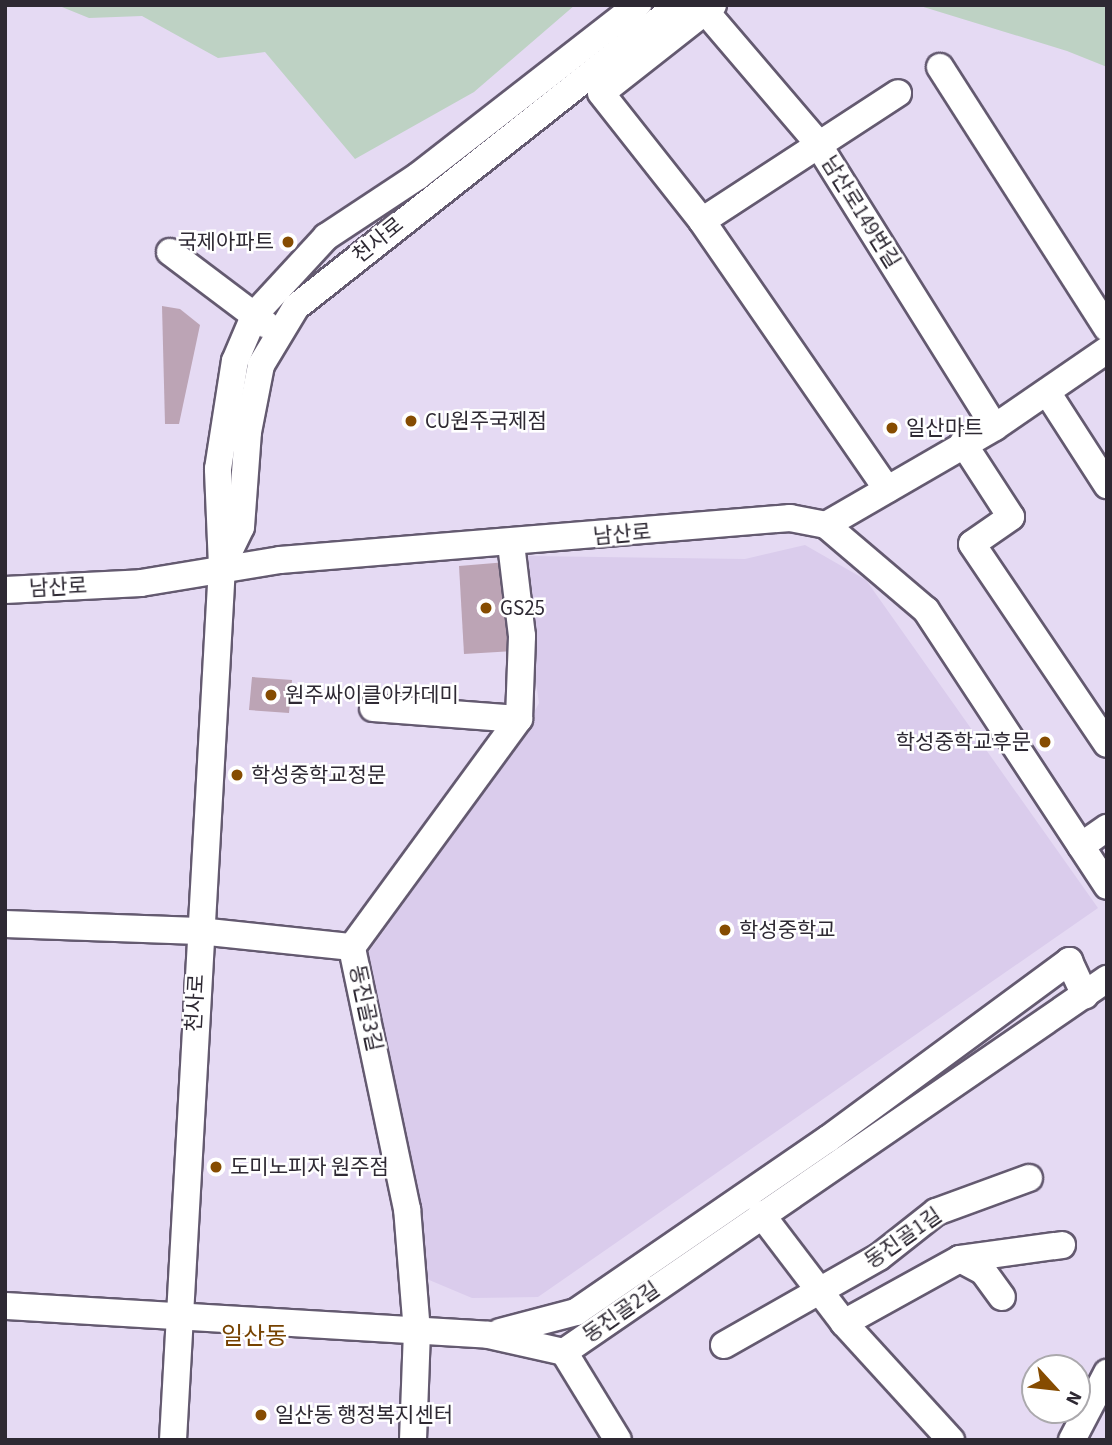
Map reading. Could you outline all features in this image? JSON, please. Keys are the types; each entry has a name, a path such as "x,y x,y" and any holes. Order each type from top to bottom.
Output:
{"street":[{"name":"천사로","path":"173,1440 199,931 222,566 217,530 223,420 235,360 254,314 327,237 418,176 638,5"},
{"name":"천사로","path":"222,566 242,527 253,401 276,334 296,307 678,5"},
{"path":"710,9 601,93 702,221 887,489"},
{"name":"남산로149번길","path":"710,9 816,141 995,426"},
{"path":"940,66 1107,328"},
{"path":"702,221 816,141 898,93"},
{"path":"170,252 254,314 276,334"},
{"path":"1107,350 995,426 826,524 926,610 1107,886"},
{"path":"1047,392 1107,485"},
{"path":"963,443 1011,517 972,544 1107,744"},
{"name":"남산로","path":"5,590 141,583 222,566 510,544 790,518 826,524"},
{"path":"373,708 519,719 522,636 510,544"},
{"name":"동진골3길","path":"413,1440 417,1332 407,1209 352,947 519,719"},
{"path":"1081,846 1107,828"},
{"path":"5,924 199,931 352,947"},
{"path":"488,1335 576,1312 828,1139 1069,961 1085,995"},
{"name":"동진골2길","path":"5,1306 488,1335 564,1352 761,1214 1107,979"},
{"name":"동진골1길","path":"724,1345 879,1257 936,1212 1029,1178"},
{"path":"761,1214 844,1323 951,1440"},
{"name":"동진골1길","path":"844,1323 960,1259 1062,1245"},
{"path":"960,1259 983,1271 1002,1297"},
{"path":"564,1352 618,1440"},
{"path":"1072,1440 1107,1373"}],"shaded area":[{"name":"학성중학교","path":"805,545 866,580 1098,908 538,1297 472,1298 415,1274 368,953 514,750 539,703 527,620 528,556 745,559"}],"green space":[{"path":"57,5 575,5 474,92 355,159 265,52 218,58 142,16 89,18"},
{"path":"917,5 1107,5 1107,67 1067,51"}],"building":[{"path":"162,306 180,309 200,325 179,424 165,424"},
{"name":"GS25","path":"507,562 514,651 464,654 459,566"},
{"name":"원주싸이클아카데미","path":"252,677 292,680 289,713 249,710"}],"place":[{"name":"국제아파트","path":"288,242"},
{"name":"CU원주국제점","path":"411,421"},
{"name":"일산마트","path":"892,428"},
{"name":"GS25","path":"486,608"},
{"name":"원주싸이클아카데미","path":"271,695"},
{"name":"학성중학교후문","path":"1045,742"},
{"name":"학성중학교정문","path":"237,775"},
{"name":"학성중학교","path":"725,930"},
{"name":"도미노피자 원주점","path":"216,1167"},
{"name":"일산동 행정복지센터","path":"261,1415"}],"district":[{"name":"일산동","path":"254,1337"}]}
